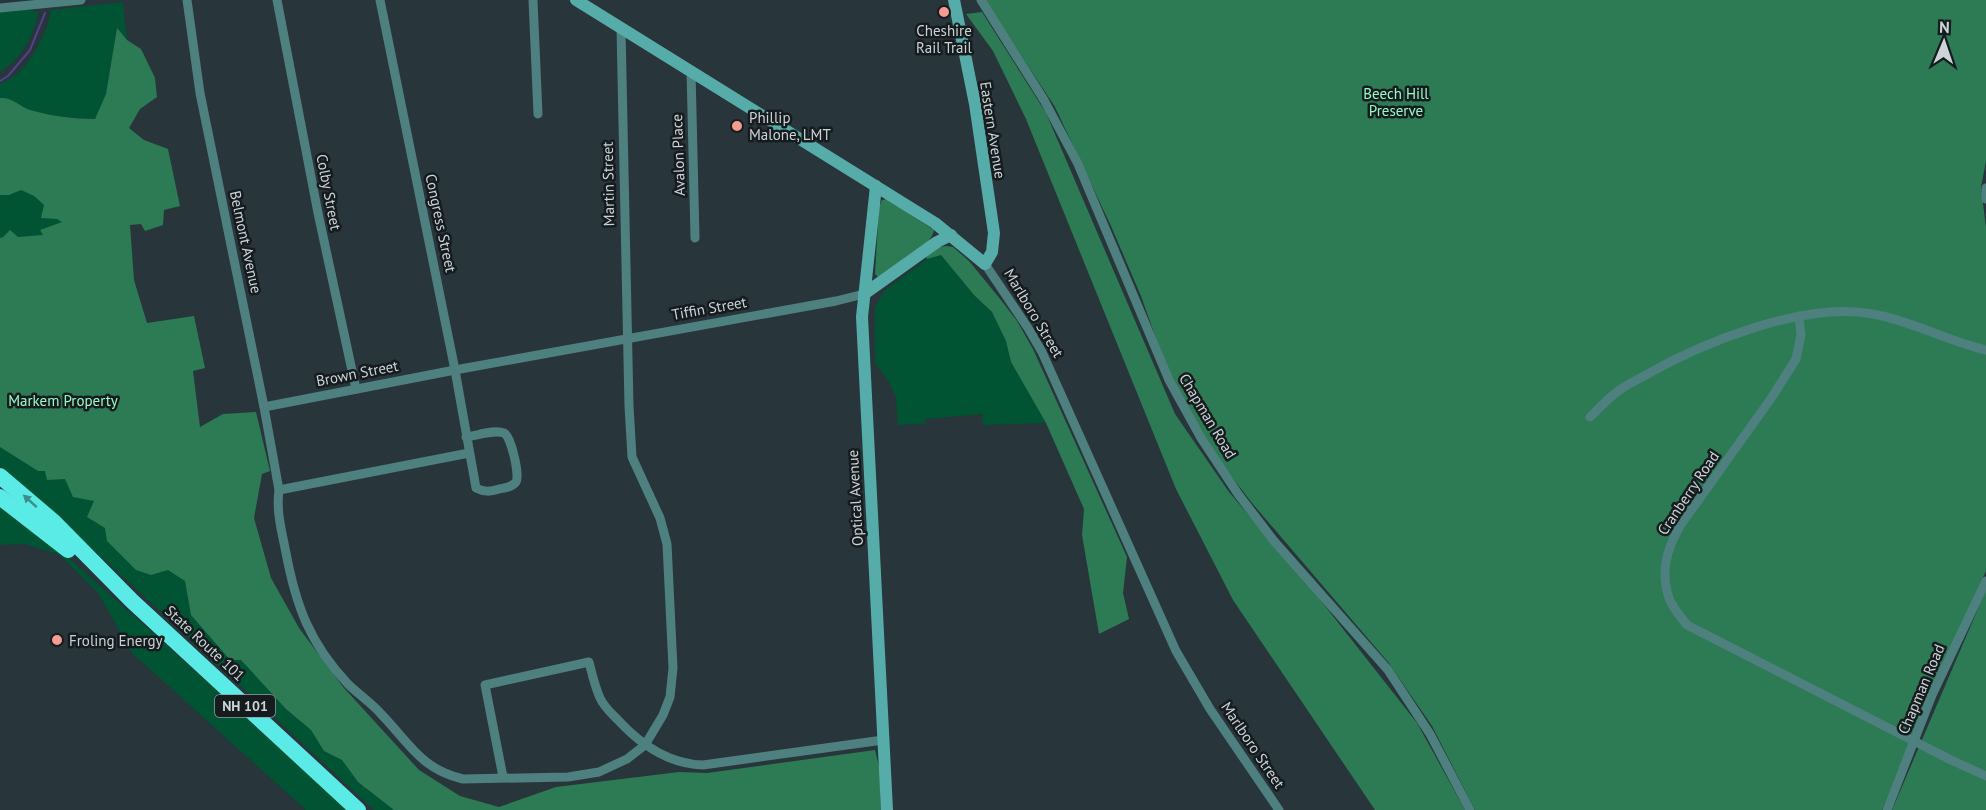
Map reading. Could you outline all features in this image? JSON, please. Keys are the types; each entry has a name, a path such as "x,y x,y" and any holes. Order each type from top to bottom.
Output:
{"highway":[{"name":"State Route 101","path":"0,476 54,522 132,601 358,810"},
{"name":"State Route 101","path":"0,497 132,601"}],"street":[{"path":"0,8 81,0"},
{"name":"Belmont Avenue","path":"187,0 200,93 279,490 278,516 294,592 307,626 320,649 348,684 381,713 430,767 447,775 463,779 568,777 599,772 627,759 645,745"},
{"name":"Colby Street","path":"277,0 318,213 356,389"},
{"name":"Congress Street","path":"380,0 455,369 466,437 476,488 484,492 508,487 515,483 516,465 508,436 503,432 497,432 466,437"},
{"path":"533,0 538,114"},
{"name":"Marlboro Street","path":"576,0 876,186 951,235 985,264 1042,352 1176,651 1210,709 1279,810"},
{"name":"Eastern Avenue","path":"954,0 975,104 994,233 992,252 985,264"},
{"name":"Chapman Road","path":"981,0 1062,130 1168,380 1201,438 1238,494 1274,541 1388,670 1430,734 1470,810"},
{"name":"Martin Street","path":"621,28 627,338 632,457 660,518 667,544 671,602 673,668 670,697 663,715 645,745"},
{"name":"Avalon Place","path":"691,71 695,237"},
{"name":"Optical Avenue","path":"876,186 862,317 887,810"},
{"path":"1986,188 1986,199"},
{"name":"Tiffin Street","path":"455,369 836,301 864,294 937,242 951,235"},
{"path":"1590,417 1617,392 1667,363 1750,329 1799,316 1849,311 1873,314 1910,324 1962,345 1986,350"},
{"name":"Cranberry Road","path":"1799,316 1801,335 1796,359 1669,545 1665,564 1669,599 1687,626 1914,742 1986,776"},
{"name":"Brown Street","path":"264,407 455,369"},
{"path":"279,490 469,453"},
{"name":"Chapman Road","path":"1887,810 1932,695 1986,581"},
{"path":"503,777 485,685 589,662 599,697 606,707 645,745 675,760 690,764 703,765 883,740"}],"green space":[{"name":"Beech Hill Preserve","path":"985,0 1986,0 1986,161 1981,187 1986,228 1986,571 1923,709 1882,810 1475,810 1432,726 1388,662 1252,503 1214,454 1169,375 1141,296 1055,107"},
{"path":"123,2 127,41 117,28 106,94 95,119 46,114 0,98 0,84 22,70 37,48 48,23 50,10"},
{"path":"30,9 39,11 26,46 8,67 0,72 0,12"},
{"path":"982,12 1046,113 1175,414 1229,492 1318,597 1417,723 1465,810 1375,810 1233,600 1176,489 1026,119 993,51 966,14"},
{"name":"Markem Property","path":"117,28 127,40 141,49 155,78 157,97 140,109 129,128 144,140 168,149 180,206 164,210 163,225 145,231 141,224 130,225 134,280 147,323 194,316 205,368 193,371 200,427 223,414 256,412 270,471 262,474 254,518 271,578 299,628 344,688 419,770 460,796 499,807 556,787 679,772 707,773 875,750 880,771 881,810 394,810 358,782 342,760 324,751 311,730 286,709 241,660 230,660 191,615 185,581 168,570 151,575 136,570 107,541 105,528 87,517 94,501 73,497 65,479 47,480 45,471 38,471 0,447 0,238 10,230 18,237 43,235 40,230 62,222 57,219 41,218 44,205 34,196 21,190 9,195 0,195 0,98 46,114 95,119 106,94"},
{"path":"21,190 34,196 62,222 46,229 51,245 0,241 0,195 9,195"},
{"path":"887,199 934,230 926,244 919,250 878,277 875,274 879,208 882,200"},
{"path":"939,247 953,247 969,261 1017,321 1033,349 1127,557 1123,593 1129,619 1099,634 1082,535 1084,509 1046,423 1011,362 1006,341 992,312 974,295 941,255 927,259 926,256"},
{"path":"941,255 974,295 992,312 1006,341 1011,362 1046,423 983,425 982,414 925,419 925,424 898,425 896,397 888,380 875,363 875,307 884,291 927,259"},
{"path":"0,430 94,501 105,528 151,575 168,570 185,581 191,615 230,660 241,660 286,709 311,730 324,751 342,760 358,782 394,810 374,810 0,466"},
{"path":"0,506 62,552 347,810 306,810 132,653 98,593 60,555 25,544 0,545"},
{"path":"1986,590 1986,810 1892,810"}],"waterway":[{"path":"0,81 8,76 30,50 45,13"}],"place":[{"name":"Cheshire Rail Trail","path":"944,12"},
{"name":"Phillip Malone, LMT","path":"737,126"},
{"name":"Froling Energy","path":"57,640"}]}
